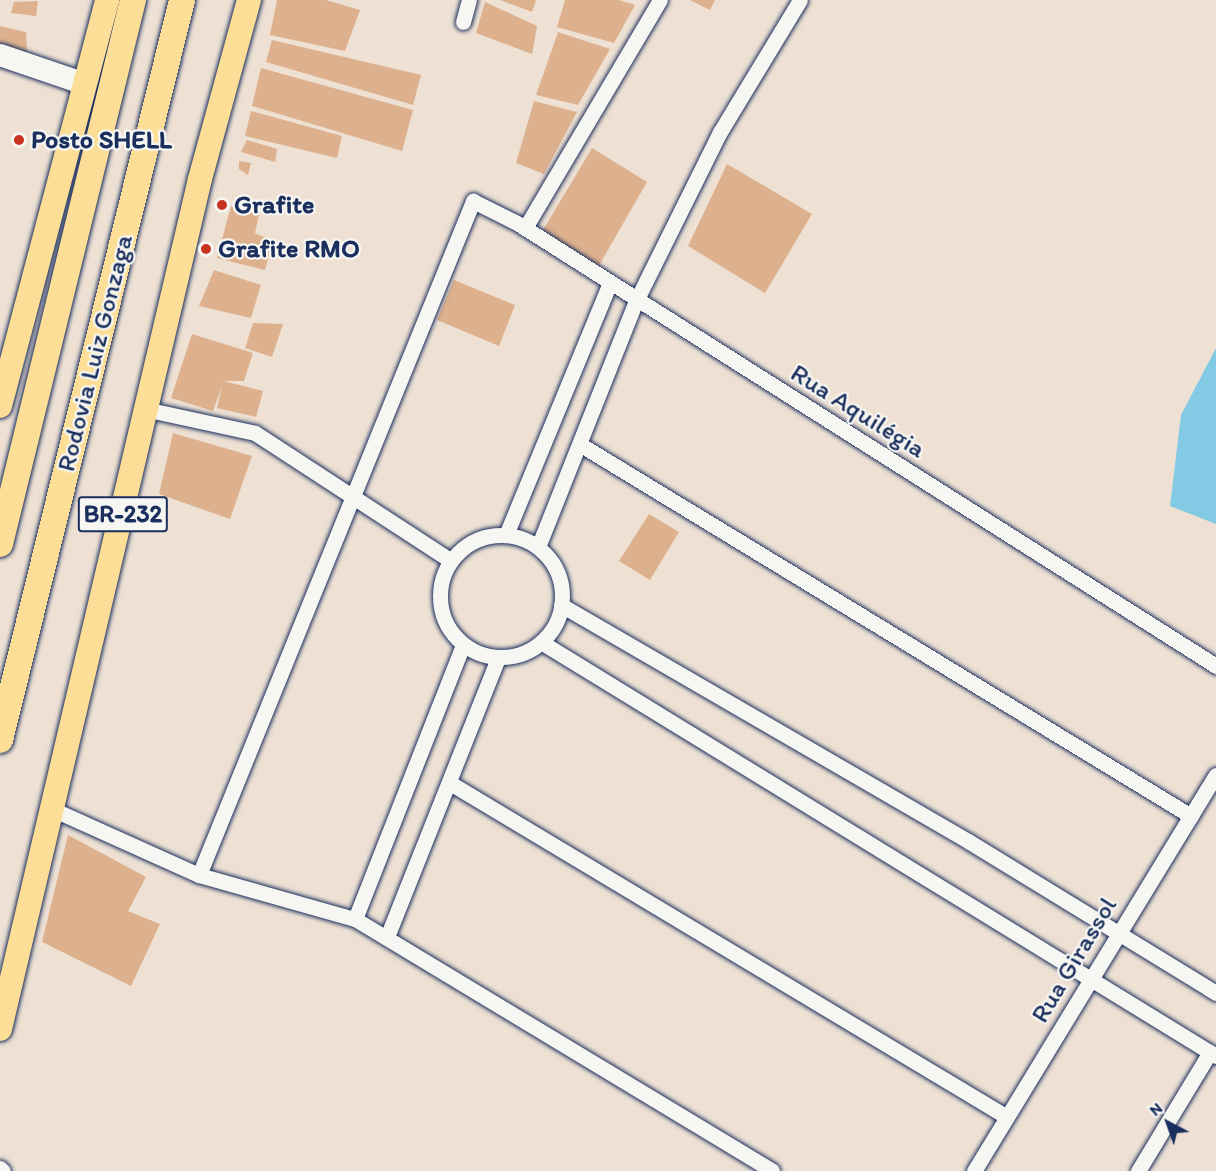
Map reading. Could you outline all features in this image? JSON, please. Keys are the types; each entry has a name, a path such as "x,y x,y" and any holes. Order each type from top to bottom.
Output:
{"highway":[{"name":"Rodovia Luiz Gonzaga","path":"0,544 133,0"},
{"name":"Rodovia Luiz Gonzaga","path":"0,740 182,0"}],"main road":[{"path":"0,406 107,0"},
{"name":"BR-232","path":"0,1029 149,410 200,179 249,0"},
{"path":"0,55 85,84"}],"street":[{"path":"463,22 469,0"},
{"path":"525,228 660,0"},
{"path":"538,547 581,445 636,302 720,132 800,0"},
{"name":"Rua Aquilégia","path":"352,494 473,201 525,228 609,285 1216,666"},
{"path":"506,535 609,285"},
{"path":"149,410 243,427 352,494 451,561"},
{"path":"581,445 1191,816"},
{"path":"199,875 352,494"},
{"path":"506,535 538,547 557,573 561,605 541,642 498,658 463,645 446,623 439,596 451,561 485,537 506,535"},
{"path":"561,605 1119,933 1216,993"},
{"path":"541,642 1093,976 1213,1054 1138,1171"},
{"path":"355,919 463,645"},
{"path":"387,937 498,658"},
{"name":"Rua Girassol","path":"974,1171 1216,775"},
{"path":"450,783 1007,1117"},
{"path":"52,809 199,875 355,919 772,1171"}],"water":[{"path":"1216,348 1216,524 1170,506 1181,415"}],"building":[{"path":"277,0 326,0 360,10 345,51 270,35"},
{"path":"500,0 536,0 532,12"},
{"path":"565,0 619,0 635,5 614,43 557,27"},
{"path":"690,0 715,0 710,10"},
{"path":"38,1 36,16 11,13 14,2"},
{"path":"485,2 537,26 532,54 476,33"},
{"path":"0,26 26,32 27,52 0,45"},
{"path":"558,32 610,49 578,105 536,95"},
{"path":"272,40 421,75 413,105 266,62"},
{"path":"261,68 413,110 402,151 252,106"},
{"path":"534,101 577,112 544,174 516,163"},
{"path":"251,111 342,136 337,158 245,136"},
{"path":"247,140 277,149 275,162 241,152"},
{"path":"592,148 647,182 597,269 543,230"},
{"path":"239,161 251,163 248,175 239,169"},
{"path":"727,164 812,214 765,293 688,246"},
{"path":"231,206 259,215 255,233 273,241 265,270 217,258"},
{"path":"214,270 261,285 251,318 199,306"},
{"path":"454,280 515,305 499,346 437,320"},
{"path":"253,323 283,324 272,357 245,348"},
{"path":"192,334 253,353 244,381 223,381 263,391 256,417 217,408 222,386 213,411 171,398"},
{"path":"173,433 252,456 230,519 159,494"},
{"path":"649,514 679,532 650,580 619,561"},
{"path":"68,835 146,877 128,911 160,924 131,986 42,942"}],"place":[{"name":"Posto SHELL","path":"19,140"},
{"name":"Grafite","path":"222,205"},
{"name":"Grafite RMO","path":"206,249"}]}
